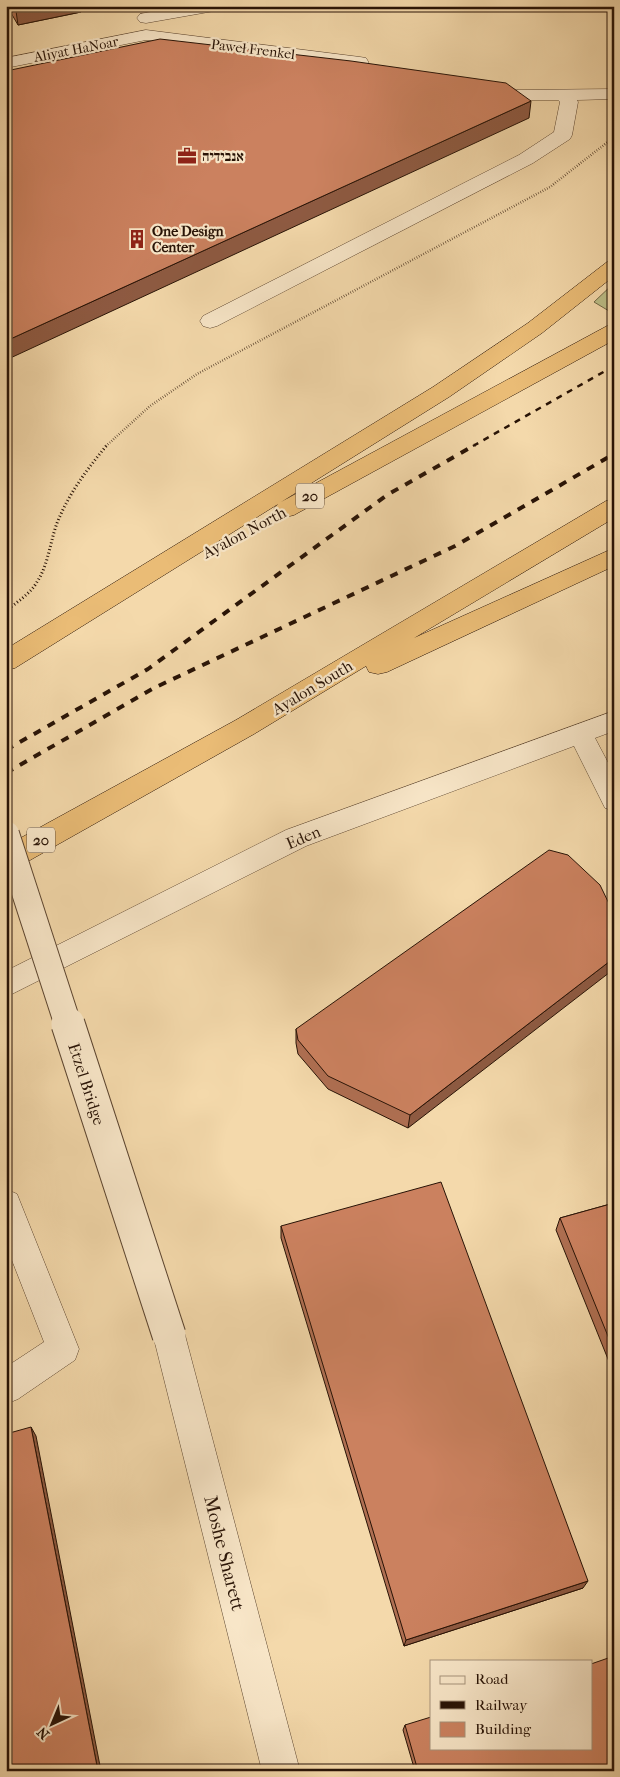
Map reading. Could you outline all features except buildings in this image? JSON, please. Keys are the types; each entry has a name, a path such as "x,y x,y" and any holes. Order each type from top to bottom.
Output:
{"highway":[{"path":"6,661 441,392 535,328 614,266"},
{"name":"Ayalon North","path":"6,661 614,331"},
{"name":"Ayalon South","path":"6,860 245,727 614,507"},
{"path":"245,727 614,556"}],"street":[{"path":"144,27 214,6"},
{"name":"Aliyat HaNoar","path":"6,63 144,27"},
{"name":"Aliyat HaNoar","path":"6,75 144,27"},
{"name":"Paweł Frenkel","path":"144,27 378,76"},
{"path":"472,89 519,95 614,94"},
{"path":"210,321 534,154 563,135 569,102 564,95"},
{"name":"Eden","path":"6,985 296,838 614,721"},
{"path":"580,733 614,801"},
{"name":"Etzel Bridge","path":"6,834 169,1335"},
{"path":"6,1204 62,1349 6,1386"},
{"name":"Moshe Sharett","path":"169,1335 281,1771"}],"path":[{"path":"6,611 36,584 43,570 48,548 60,515 88,466 146,407 190,377 550,187 614,137"}],"green space":[{"path":"614,283 614,308 609,311 594,302"}],"railway":[{"path":"473,446 614,366"},
{"path":"6,750 148,669 387,495 475,445"},
{"path":"6,773 154,688 455,546 614,454"}],"place":[{"name":"אנבידיה","path":"187,156"},
{"name":"One Design Center","path":"137,239"}]}
